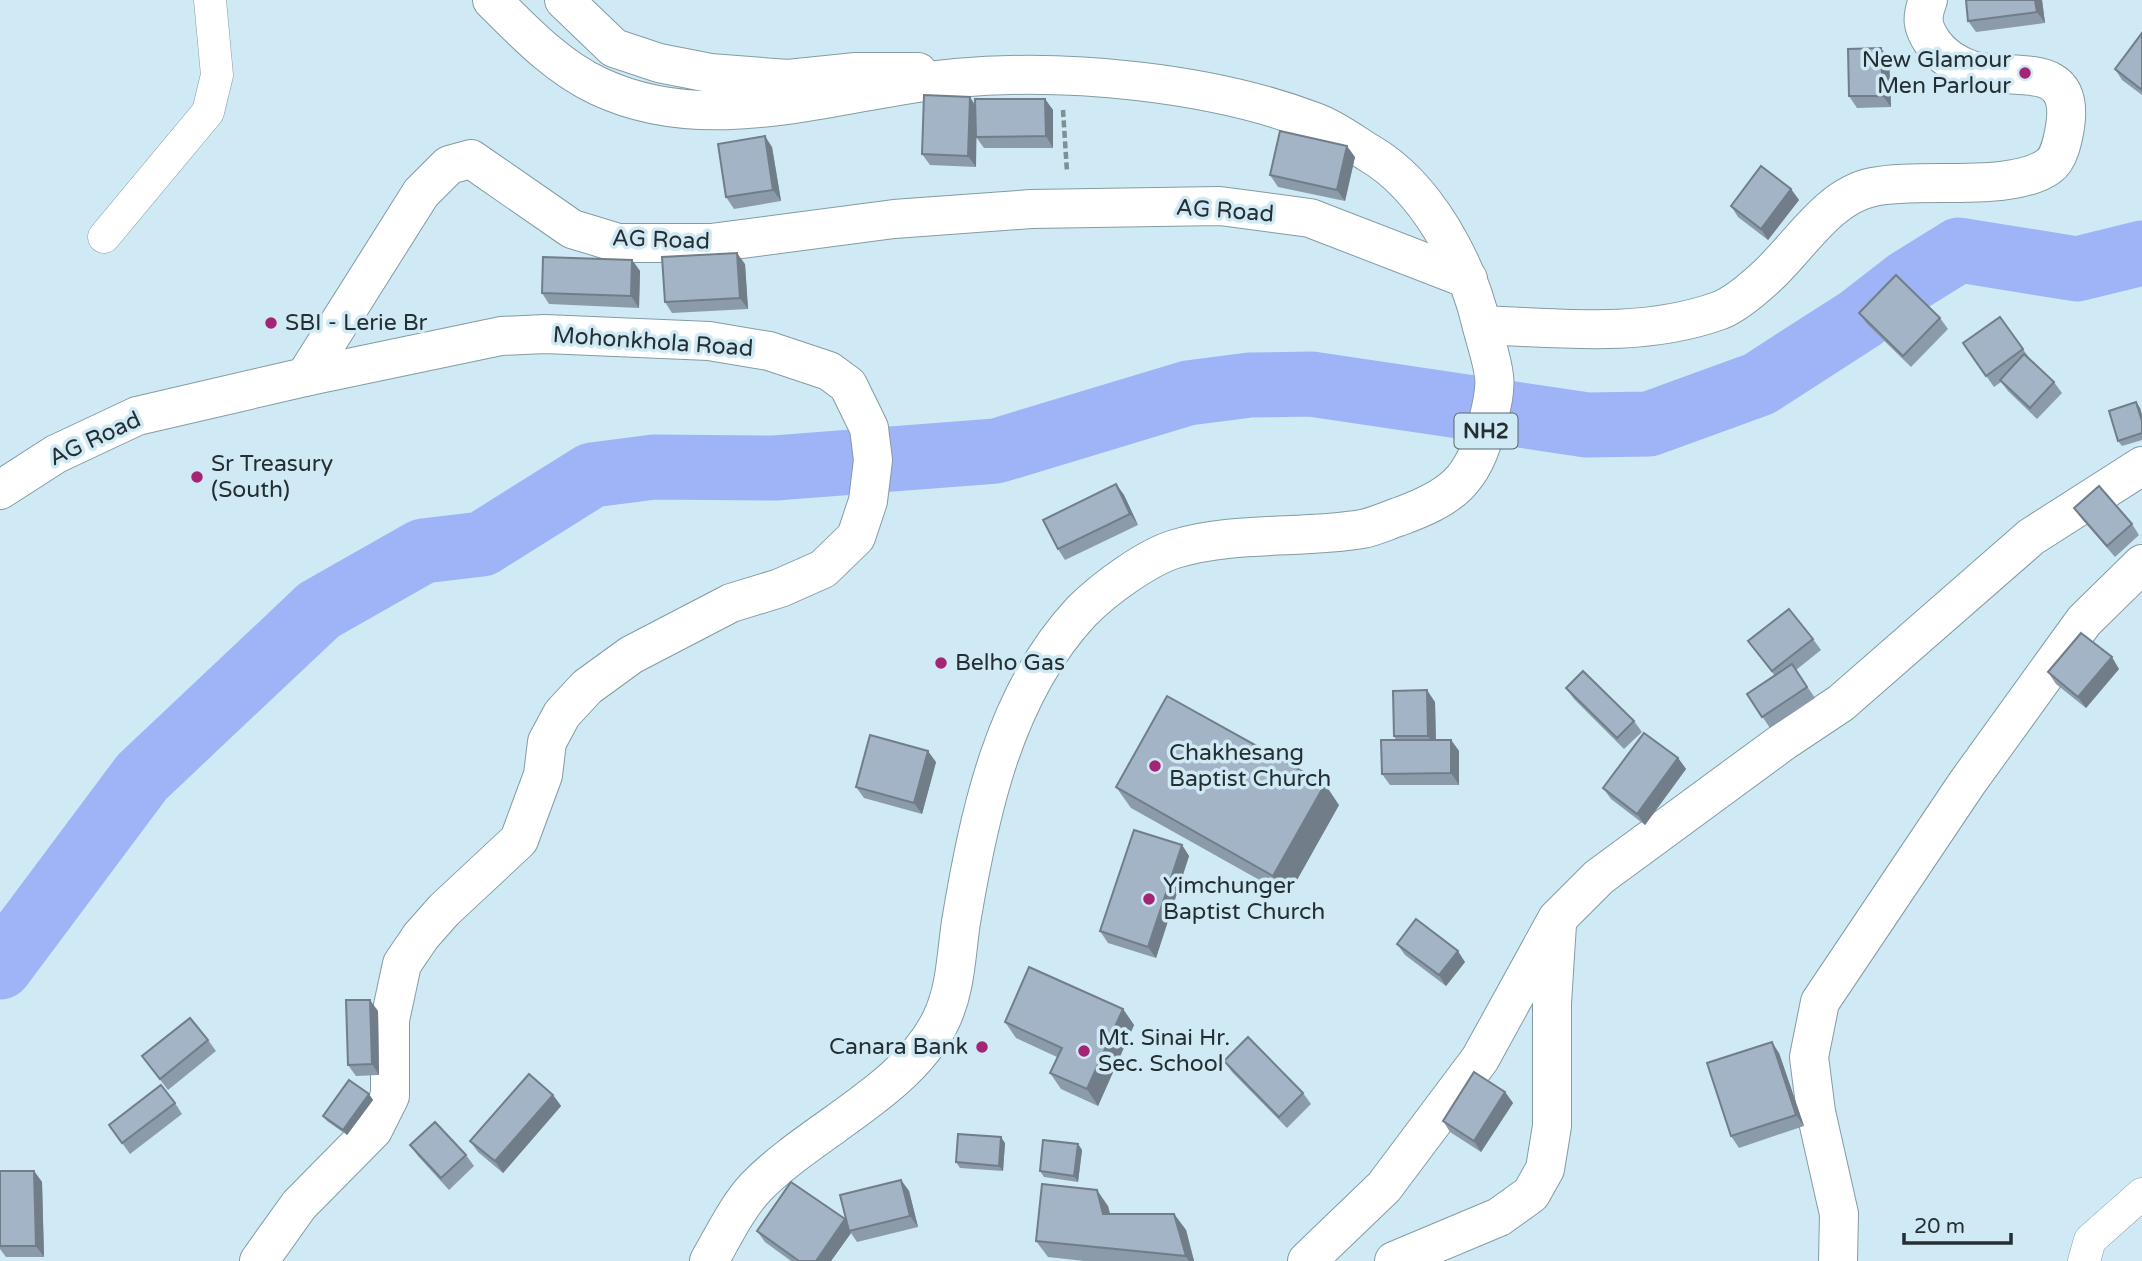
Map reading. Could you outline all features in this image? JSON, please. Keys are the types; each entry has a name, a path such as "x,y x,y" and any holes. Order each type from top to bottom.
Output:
{"main road":[{"name":"NH2","path":"492,0 539,48 598,86 660,107 734,111 829,99 949,78 1050,74 1210,91 1318,123 1390,165 1443,229 1468,279 1495,380 1480,456 1461,484 1433,504 1365,529 1265,535 1173,549 1119,580 1076,619 1047,655 1013,718 984,807 960,925 955,978 940,1022 911,1061 752,1191 709,1261"},
{"path":"564,0 614,48 659,63 710,73 788,79 856,72 1050,74"},
{"path":"1482,325 1602,330 1660,326 1720,311 1765,278 1842,201 1871,187 1978,182 2036,174 2053,164 2063,138 2067,114 2062,93 2048,79 2025,73 1972,70 1941,54 1925,31 1922,17 1928,0"},
{"name":"AG Road","path":"0,490 56,454 137,416 305,377 421,193 449,165 471,159 572,229 618,243 711,243 894,219 1069,208 1220,206 1310,218 1468,279"},
{"name":"Mohonkhola Road","path":"259,1261 299,1206 373,1129 390,1096 390,1020 402,964 421,936 444,910 519,840 542,775 547,742 562,714 587,687 642,649 731,603 780,588 823,569 856,537 868,501 873,460 869,428 848,385 829,371 769,351 709,341 545,334 500,336 305,377"},
{"path":"1307,1261 1384,1187 1480,1059 1557,919 1599,877 1784,741 1841,703 2031,537 2142,466"},
{"path":"1838,1261 1839,1214 1816,1112 1809,1058 1820,1003 1967,783 2084,621 2142,564"},
{"path":"1394,1261 1499,1217 1531,1194 1545,1169 1552,1126 1552,1003 1557,919"}],"street":[{"path":"104,237 208,112 217,75 210,0"},
{"path":"2084,1261 2090,1240 2142,1194"}],"path":[{"path":"1050,74 1069,208"}],"building":[{"path":"1966,0 2035,0 2037,12 1968,21"},
{"path":"2142,33 2142,90 2115,69"},
{"path":"1881,48 1883,96 1849,96 1848,49"},
{"path":"924,95 970,97 968,156 922,154"},
{"path":"975,99 1045,99 1046,136 976,137"},
{"path":"1280,131 1347,146 1337,190 1270,175"},
{"path":"765,136 773,190 726,197 718,144"},
{"path":"1761,166 1791,189 1761,229 1731,206"},
{"path":"737,253 740,298 665,302 662,257"},
{"path":"543,257 632,260 631,296 542,293"},
{"path":"1896,275 1940,318 1903,356 1859,313"},
{"path":"2000,317 2023,349 1986,376 1963,343"},
{"path":"2024,354 2054,382 2030,408 2000,380"},
{"path":"2136,402 2142,421 2142,433 2118,441 2109,411"},
{"path":"1116,484 1130,514 1058,549 1043,520"},
{"path":"2099,486 2132,524 2107,546 2074,508"},
{"path":"1789,609 1813,639 1772,671 1748,641"},
{"path":"2081,633 2112,657 2078,697 2048,672"},
{"path":"1792,664 1807,687 1762,717 1747,694"},
{"path":"1583,671 1634,721 1617,738 1566,688"},
{"path":"1427,690 1428,736 1394,736 1393,691"},
{"name":"Chakhesang Baptist Church","path":"1167,696 1325,784 1273,876 1116,787"},
{"path":"1644,733 1678,758 1637,814 1603,788"},
{"path":"870,735 928,751 914,803 856,787"},
{"path":"1381,740 1451,740 1451,773 1382,774"},
{"name":"Yimchunger Baptist Church","path":"1134,830 1182,845 1148,947 1100,931"},
{"path":"1416,919 1458,951 1439,975 1397,944"},
{"name":"Mt. Sinai Hr. Sec. School","path":"1029,967 1123,1009 1087,1089 1050,1073 1062,1048 1005,1022"},
{"path":"346,1000 370,1000 372,1064 348,1065"},
{"path":"190,1018 208,1040 160,1079 142,1056"},
{"path":"1248,1037 1303,1093 1279,1117 1224,1061"},
{"path":"1772,1042 1796,1115 1731,1136 1707,1063"},
{"path":"1474,1072 1505,1092 1474,1141 1443,1121"},
{"path":"529,1074 553,1095 495,1161 470,1141"},
{"path":"349,1080 369,1094 343,1130 323,1116"},
{"path":"161,1085 175,1103 122,1143 109,1125"},
{"path":"435,1122 466,1155 441,1178 410,1145"},
{"path":"958,1134 1001,1137 999,1166 956,1162"},
{"path":"1043,1140 1078,1144 1074,1176 1040,1171"},
{"path":"0,1171 34,1171 36,1246 0,1246"},
{"path":"901,1180 910,1216 849,1231 840,1195"},
{"path":"791,1182 845,1219 816,1261 799,1261 757,1231"},
{"path":"1042,1184 1097,1190 1103,1214 1174,1214 1186,1256 1036,1241"}],"waterway":[{"path":"0,967 142,777 319,610 423,551 482,544 592,475 654,467 775,468 996,451 1188,393 1250,385 1311,384 1587,425 1649,424 1759,384 1860,319 1909,281 1959,250 2077,269 2142,253"}],"place":[{"name":"New Glamour Men Parlour","path":"2025,73"},
{"name":"SBI - Lerie Br","path":"271,323"},
{"name":"Sr Treasury (South)","path":"197,477"},
{"name":"Belho Gas","path":"941,663"},
{"name":"Chakhesang Baptist Church","path":"1155,766"},
{"name":"Yimchunger Baptist Church","path":"1149,899"},
{"name":"Canara Bank","path":"982,1047"},
{"name":"Mt. Sinai Hr. Sec. School","path":"1084,1051"}]}
